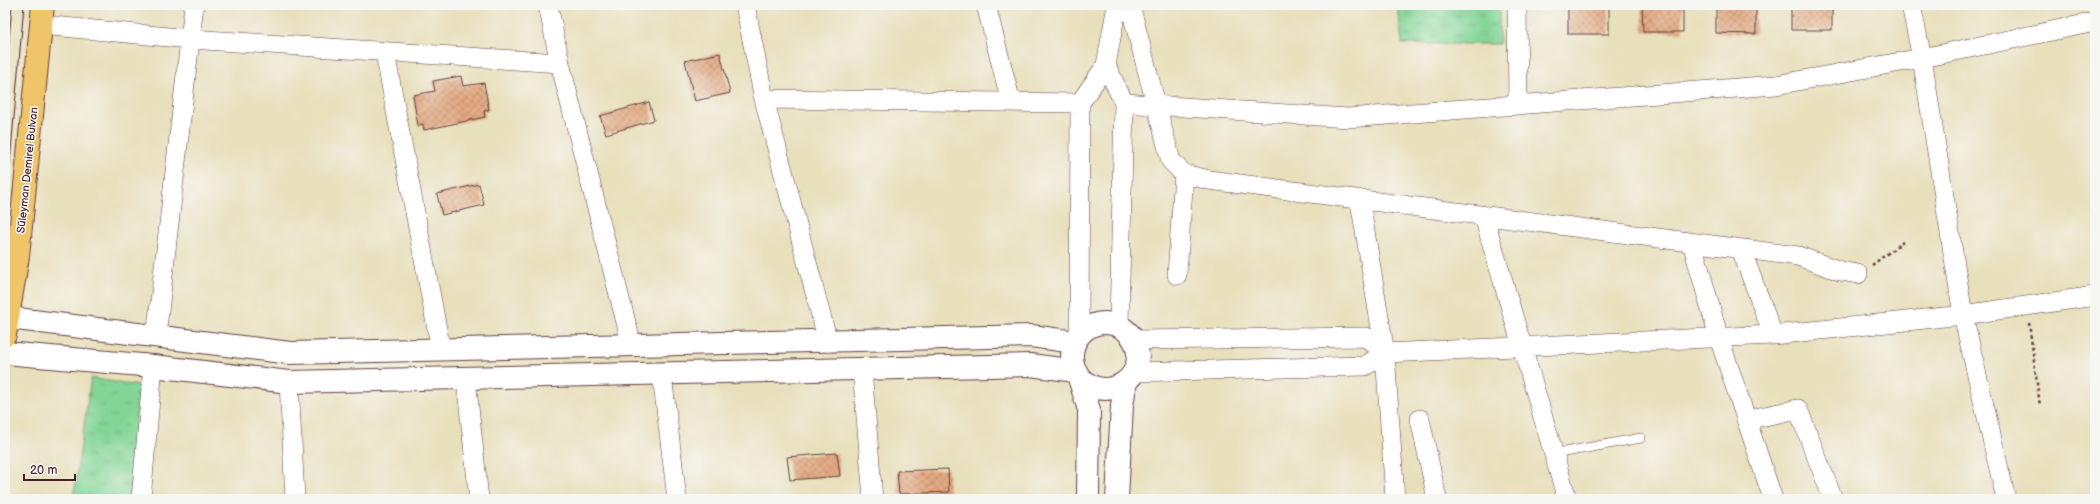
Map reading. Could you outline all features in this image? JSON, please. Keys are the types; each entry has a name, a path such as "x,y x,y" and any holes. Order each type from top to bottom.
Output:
{"main road":[{"name":"Süleyman Demirel Bulvarı","path":"7,327 18,256 42,15"}],"street":[{"path":"156,337 194,5"},
{"path":"548,5 560,63 632,346"},
{"path":"746,5 764,99 828,342"},
{"path":"986,5 1011,102"},
{"path":"1088,499 1089,410 1072,355 1077,338 1080,103 1106,66 1118,5"},
{"path":"1130,5 1171,161 1184,174 1209,180 1360,201 1798,256 1840,272 1858,274"},
{"path":"1517,5 1518,105"},
{"path":"1911,5 1922,58 1963,315 2006,499"},
{"path":"42,15 190,39 385,53 560,63"},
{"path":"1124,103 1348,118 1776,85 1922,58 2095,22"},
{"path":"385,53 441,350"},
{"path":"1106,66 1124,103 1119,326"},
{"path":"764,99 1080,103"},
{"path":"1177,275 1184,174"},
{"path":"1360,201 1385,353 1395,499"},
{"path":"1484,217 1567,499"},
{"path":"1692,243 1719,338 1773,499"},
{"path":"1741,249 1773,335"},
{"path":"5,353 153,366 289,382 662,375 1030,365 1077,373 1086,383 1095,387 1106,389 1117,386 1130,376 1365,366 1385,353 1773,335 1963,315 2095,296"},
{"path":"7,327 156,337 290,353 828,342 1031,336 1077,338 1088,328 1097,323 1108,323 1119,326 1128,332 1134,340 1138,351 1137,362 1130,376 1122,405 1117,499"},
{"path":"1134,340 1366,337 1385,353"},
{"path":"141,499 153,366"},
{"path":"862,370 874,499"},
{"path":"662,375 677,499"},
{"path":"466,378 479,499"},
{"path":"289,382 295,499"},
{"path":"1746,420 1798,409 1833,499"},
{"path":"1420,419 1437,499"}],"lane":[{"path":"1554,454 1641,438"}],"path":[{"path":"1858,274 1903,242"},
{"path":"2027,306 2040,406"}],"green space":[{"path":"1398,5 1499,5 1499,44 1402,44"},
{"path":"91,378 139,386 129,499 73,499"}],"building":[{"path":"1568,5 1609,5 1609,34 1568,34"},
{"path":"1642,5 1683,5 1683,32 1643,32"},
{"path":"1716,5 1756,5 1756,34 1716,33"},
{"path":"1791,5 1832,5 1832,30 1791,30"},
{"path":"720,53 730,93 695,101 685,61"},
{"path":"461,76 463,86 484,83 489,110 484,111 485,117 424,130 423,124 418,126 413,95 435,91 433,81"},
{"path":"649,102 654,120 606,134 600,116"},
{"path":"479,184 484,205 442,215 437,194"},
{"path":"837,453 840,476 790,480 787,457"},
{"path":"948,469 949,492 899,494 897,471"}],"tram line":[{"path":"5,86 12,5"},
{"path":"5,218 24,5"}]}
